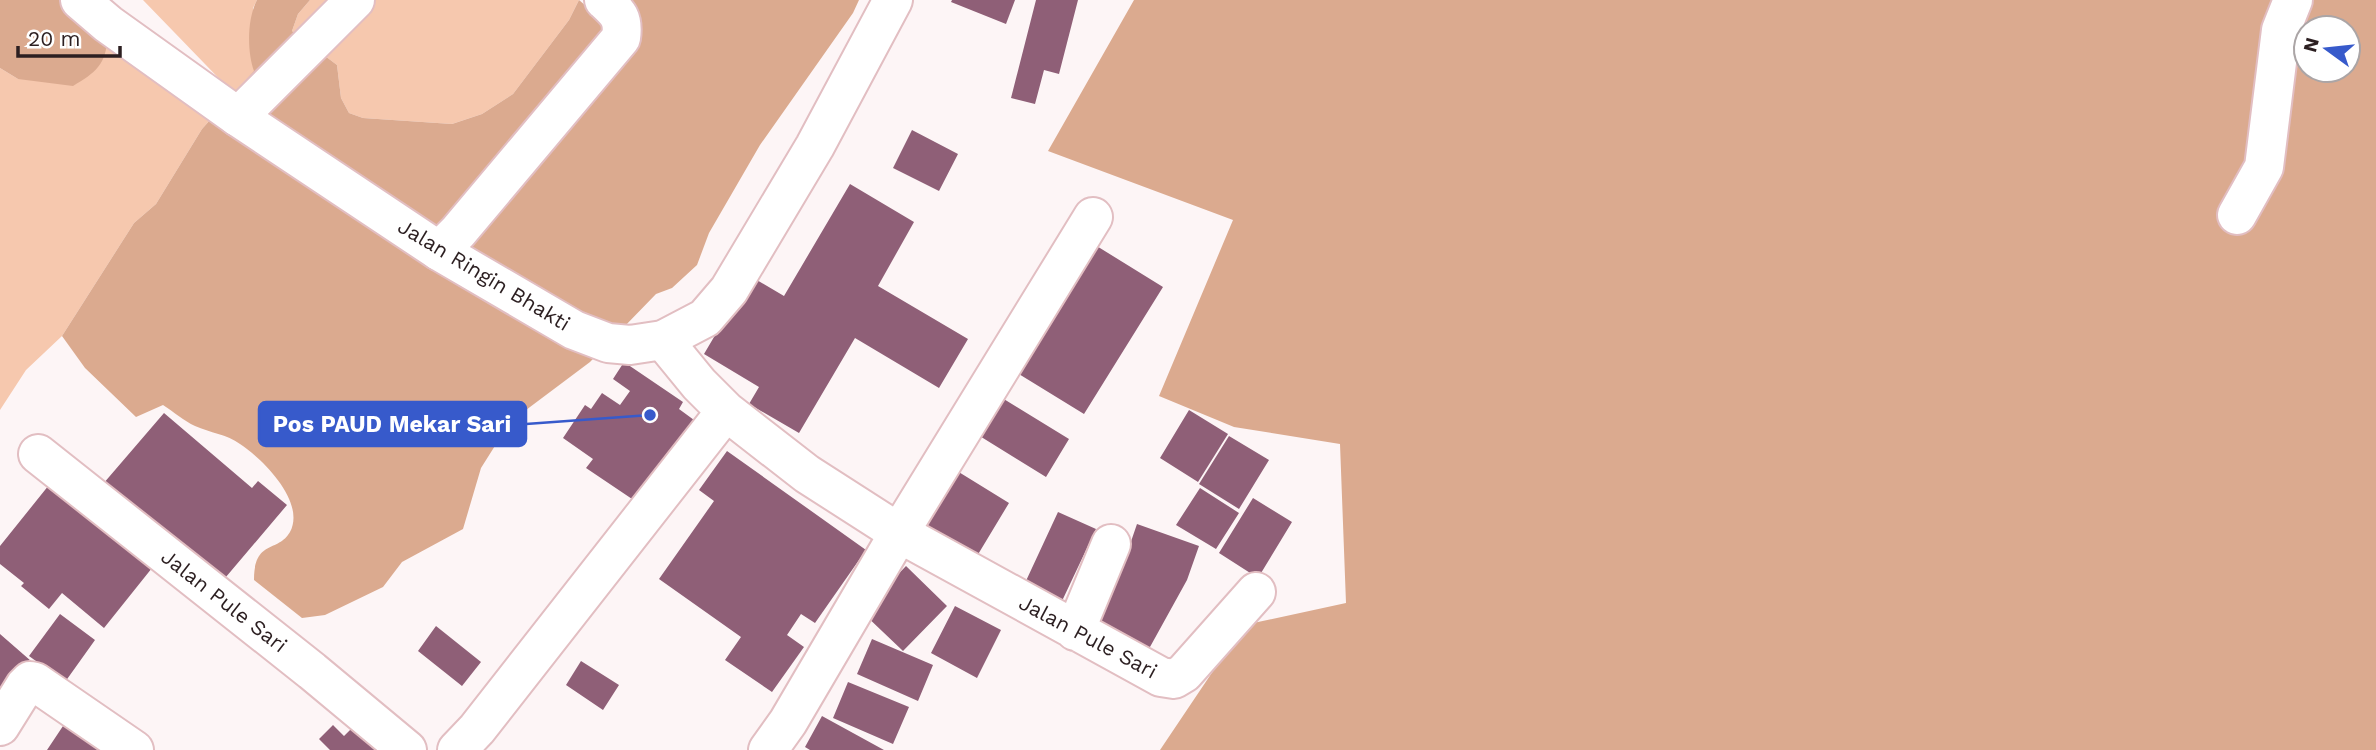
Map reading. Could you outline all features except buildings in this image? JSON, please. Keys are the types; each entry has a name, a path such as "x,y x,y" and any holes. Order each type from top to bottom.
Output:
{"street":[{"name":"Jalan Ringin Bhakti","path":"80,0 108,24 238,117 439,251 574,330 608,343 630,345 663,340 705,318 729,290 815,146 893,0"},
{"path":"238,117 355,0"},
{"path":"439,251 458,232 621,38 623,25 617,12 604,0"},
{"path":"2237,215 2264,167 2281,30 2293,0"},
{"path":"768,750 788,722 899,533 1093,217"},
{"name":"Jalan Pule Sari","path":"663,340 699,384 726,411 807,474 899,533 1161,677 1174,679 1184,673 1255,592"},
{"path":"457,750 477,729 726,411"},
{"name":"Jalan Pule Sari","path":"38,454 312,671 407,750"},
{"path":"1074,631 1111,544"},
{"path":"0,726 30,681 134,750"}],"shaded area":[{"path":"0,0 62,0 107,37 102,61 88,77 73,86 18,79 0,68"},
{"path":"143,0 257,0 253,8 255,71 234,94"},
{"path":"257,0 310,0 298,14 292,31 337,65 341,98 349,113 363,118 452,124 482,114 513,94 569,20 579,0 586,6 592,0 859,0 853,13 760,145 709,233 697,265 672,288 656,294 590,362 510,422 481,468 463,529 402,562 383,587 325,615 302,618 254,580 255,567 262,552 279,543 290,532 292,508 280,482 260,460 235,441 195,426 163,405 136,417 85,368 62,336 134,223 156,204 202,129 254,71 249,36 251,16"},
{"path":"310,0 579,0 569,20 513,94 482,114 452,124 363,118 349,113 341,98 337,65 292,31 298,14"},
{"path":"1134,0 2376,0 2376,750 1160,750 1244,625 1346,603 1340,444 1234,427 1159,396 1233,220 1048,151"},
{"path":"107,37 210,120 156,204 134,223 62,336 26,370 0,410 0,68 18,79"}],"place":[{"name":"Pos PAUD Mekar Sari","path":"650,415"}]}
